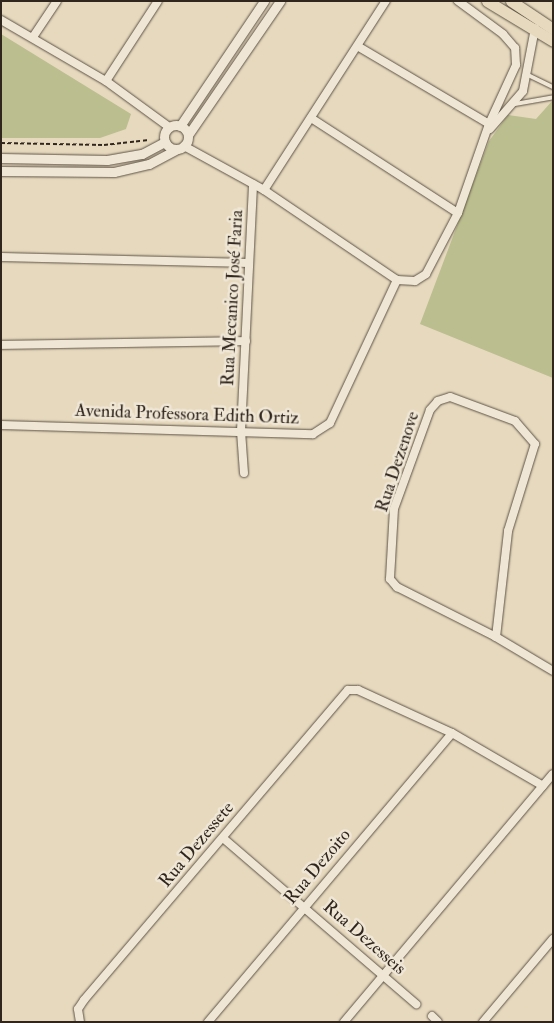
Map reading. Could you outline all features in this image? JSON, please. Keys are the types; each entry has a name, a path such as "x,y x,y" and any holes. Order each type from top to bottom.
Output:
{"main road":[{"path":"487,1 553,40"},
{"path":"511,1 553,29"}],"street":[{"path":"33,37 57,1"},
{"path":"106,81 158,1"},
{"path":"180,126 264,1"},
{"path":"1,171 114,172 149,164 181,147 280,1"},
{"path":"264,190 359,47 386,1"},
{"path":"164,140 264,190 396,280 415,281 426,274 458,213 489,124 516,65 515,48 458,1"},
{"path":"1,20 106,81 169,127 180,126"},
{"path":"486,132 515,104 528,75 535,28"},
{"path":"359,47 489,124"},
{"path":"311,118 458,213"},
{"path":"180,126 188,135"},
{"path":"1,158 107,160 142,154 164,140 169,127"},
{"name":"Rua Mecanico José Faria","path":"244,473 241,432 254,184"},
{"path":"1,257 249,263"},
{"name":"Avenida Professora Edith Ortiz","path":"1,425 313,434 330,424 396,280"},
{"path":"1,345 246,342"},
{"name":"Rua Dezenove","path":"496,637 508,531 535,444 515,421 463,400 450,397 438,401 430,410 394,509 390,579 397,587 496,637 553,671"},
{"name":"Rua Dezessete","path":"80,1022 78,1009 84,1000 348,690 358,690 452,733"},
{"path":"452,733 543,786"},
{"name":"Rua Dezoito","path":"208,1022 452,733"},
{"path":"344,1022 553,774"},
{"name":"Rua Dezesseis","path":"223,838 305,905 416,1004"},
{"path":"483,1022 552,940"}],"lane":[{"path":"528,75 553,87"},
{"path":"515,104 553,97"}],"path":[{"path":"1,142 104,146 164,140"}],"green space":[{"path":"1,34 131,114 126,129 100,138 1,138"},
{"path":"553,100 553,378 420,324 489,141 508,115 536,119"}]}
